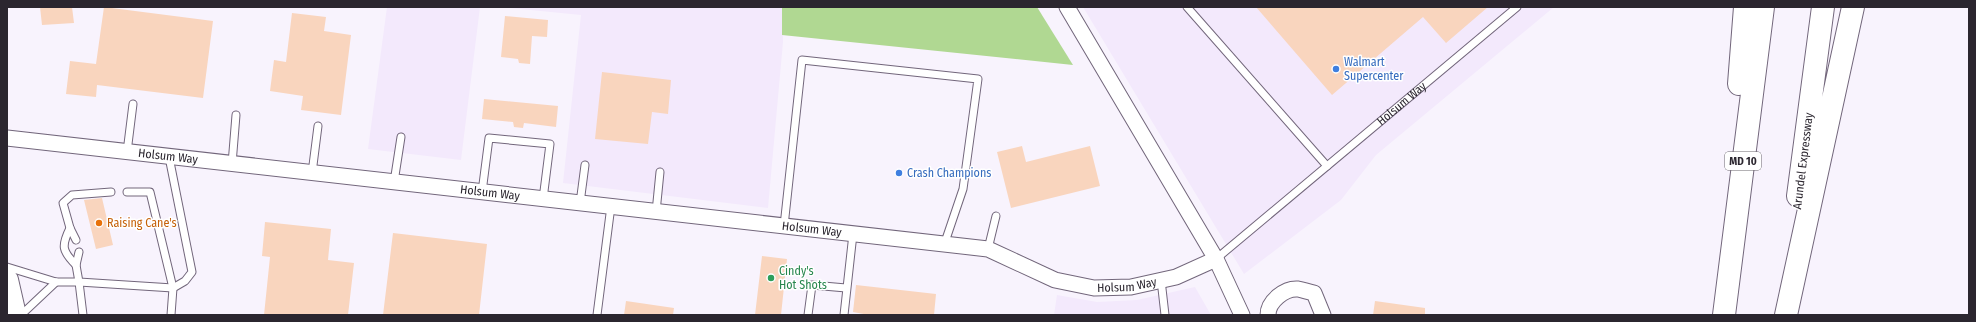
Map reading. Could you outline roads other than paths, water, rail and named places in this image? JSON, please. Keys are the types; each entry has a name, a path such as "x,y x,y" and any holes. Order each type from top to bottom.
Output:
{"main road":[{"path":"1722,315 1745,7"},
{"name":"MD 10","path":"1722,315 1763,7"},
{"name":"Arundel Expressway","path":"1784,315 1822,7"},
{"path":"1784,315 1853,7"},
{"path":"7,280 15,315"}],"street":[{"path":"1067,7 1216,259 1242,315"},
{"name":"Holsum Way","path":"7,138 988,249 1055,280 1094,288 1131,287 1176,277 1216,259"},
{"path":"1268,315 1268,309 1279,295 1297,289 1314,293 1324,315"}],"lane":[{"path":"1187,7 1326,166"},
{"name":"Holsum Way","path":"1216,259 1517,7"},
{"path":"784,226 802,60 978,79 963,189 944,245"},
{"path":"127,152 133,104"},
{"path":"232,164 236,115"},
{"path":"312,173 318,126"},
{"path":"394,182 401,137"},
{"path":"482,192 489,138 550,144 543,199"},
{"path":"7,267 56,282 174,288 185,281 192,272 169,157"},
{"path":"580,203 585,165"},
{"path":"656,212 660,172"},
{"path":"76,240 70,228 63,203 72,195 111,192"},
{"path":"127,192 150,192 174,288 171,315"},
{"path":"597,315 610,206"},
{"path":"988,249 996,216"},
{"path":"70,228 63,242 66,256 76,266"},
{"path":"844,315 853,234"},
{"path":"79,252 76,266 83,315"},
{"path":"1161,280 1166,315"},
{"path":"21,315 56,282"},
{"path":"808,315 812,286 846,288"}],"place":[{"name":"Walmart Supercenter","path":"1336,69"},
{"name":"Crash Champions","path":"899,173"},
{"name":"Raising Cane's","path":"99,223"},
{"name":"Cindy's Hot Shots","path":"771,278"}]}
